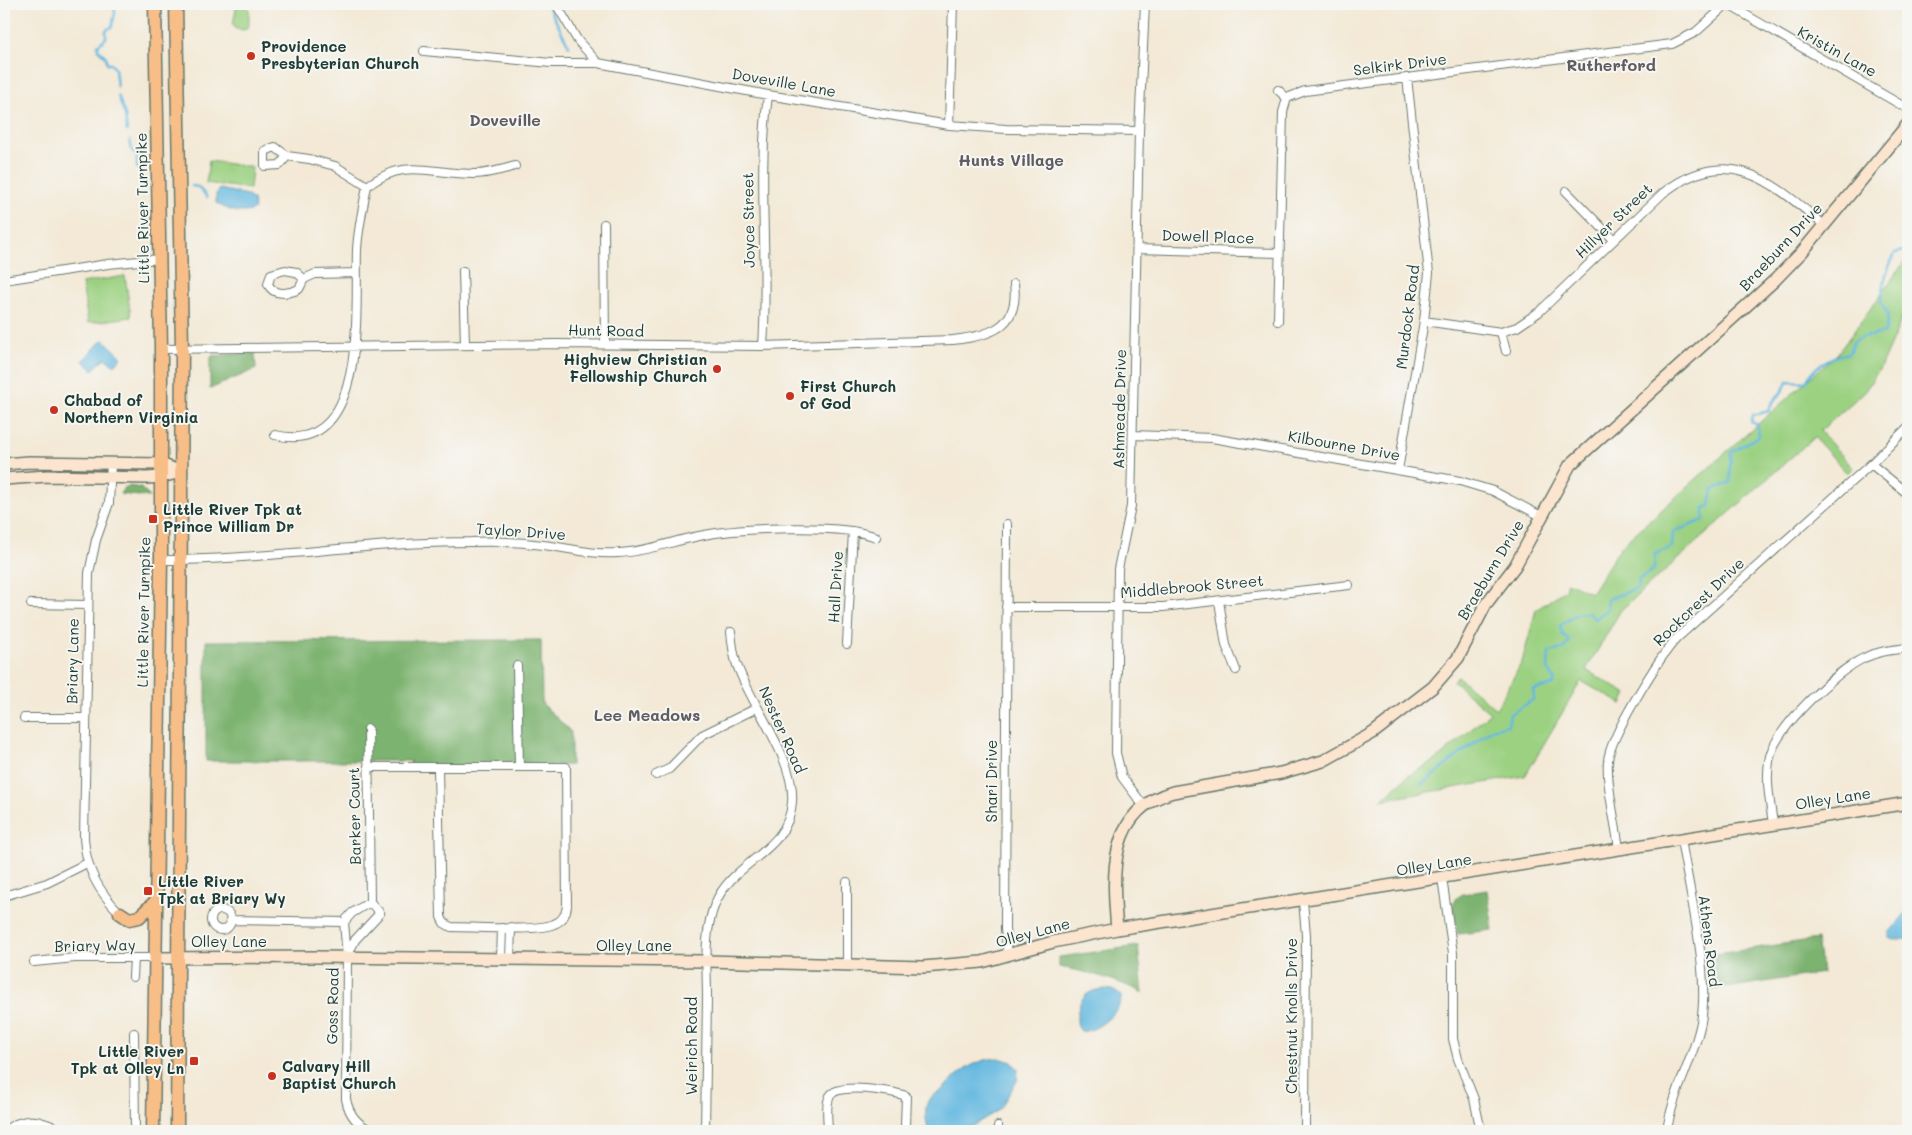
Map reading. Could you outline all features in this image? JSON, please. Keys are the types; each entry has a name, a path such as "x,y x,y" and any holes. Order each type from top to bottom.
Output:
{"main road":[{"name":"Little River Turnpike","path":"153,1131 162,477 155,4"},
{"path":"176,4 182,348 177,1131"},
{"name":"Braeburn Drive","path":"1117,929 1117,850 1124,829 1143,805 1173,792 1307,767 1339,754 1373,733 1433,687 1453,666 1486,604 1515,566 1563,475 1586,449 1775,280 1824,225 1908,124"},
{"path":"4,464 30,462 161,464 181,472"},
{"path":"4,479 47,476 162,477 181,472"},
{"name":"Olley Lane","path":"156,958 347,957 707,961 924,967 954,965 1008,955 1053,942 1117,929 1303,901 1908,803"},
{"path":"120,913 129,919 139,917 156,901"}],"street":[{"path":"556,4 578,41 598,63"},
{"path":"949,125 953,4"},
{"name":"Ashmeade Drive","path":"1143,805 1122,777 1116,759 1118,569 1131,506 1134,435 1139,131 1145,4"},
{"name":"Selkirk Drive","path":"1287,98 1305,91 1672,44 1696,32 1727,4"},
{"name":"Kristin Lane","path":"1727,4 1908,109"},
{"name":"Doveville Lane","path":"424,51 551,63 598,63 768,95 949,125 998,129 1139,131"},
{"name":"Murdock Road","path":"1398,470 1424,321 1429,259 1407,78"},
{"path":"1278,90 1287,98 1283,112 1278,321"},
{"name":"Joyce Street","path":"763,346 765,316 762,194 763,138 768,95"},
{"path":"287,156 309,159 335,166 367,186"},
{"path":"275,435 294,438 306,435 322,426 334,415 346,393 358,325 358,231 367,186 384,175 402,168 475,174 490,173 515,166"},
{"name":"Hillyer Street","path":"1501,332 1517,327 1534,316 1672,186 1695,174 1719,170 1745,172 1768,181 1824,225"},
{"path":"1566,191 1613,240"},
{"path":"604,224 605,344"},
{"name":"Dowell Place","path":"1137,249 1279,253"},
{"path":"4,280 108,264 160,259"},
{"path":"304,280 296,272 278,271 271,274 268,284 276,292 293,292 300,289 304,280 315,274 357,273"},
{"path":"463,271 465,345"},
{"name":"Hunt Road","path":"161,349 354,345 605,344 763,346 953,340 982,336 996,330 1010,315 1016,300 1014,284"},
{"path":"1424,321 1501,332 1506,351"},
{"name":"Rockcrest Drive","path":"1620,849 1608,770 1609,751 1661,658 1678,638 1872,464 1908,427"},
{"name":"Kilbourne Drive","path":"1134,435 1212,438 1478,485 1541,516"},
{"name":"Briary Lane","path":"111,463 109,502 91,557 88,605 84,838 87,863 95,884 120,913"},
{"path":"1872,464 1908,494"},
{"name":"Shari Drive","path":"1007,524 1005,929 1008,955"},
{"name":"Taylor Drive","path":"161,560 471,542 542,545 615,554 638,551 701,536 731,532 796,529 853,531 876,537"},
{"name":"Hall Drive","path":"847,644 853,531"},
{"name":"Middlebrook Street","path":"1006,607 1150,608 1348,585"},
{"path":"1220,601 1224,639 1236,670"},
{"path":"30,604 88,605"},
{"name":"Nester Road","path":"707,961 710,919 719,896 736,874 776,842 786,827 792,809 789,773 736,664 731,632"},
{"path":"1773,824 1768,789 1769,765 1774,745 1785,726 1834,679 1857,661 1873,654 1908,648"},
{"path":"518,666 519,767"},
{"path":"656,775 669,770 702,735 757,708"},
{"path":"24,718 86,718"},
{"name":"Barker Court","path":"347,957 355,940 380,913 370,902 368,729"},
{"path":"368,767 566,767 567,906 566,915 556,924 502,928 451,927 444,923 441,917 438,768"},
{"name":"Athens Road","path":"1666,1131 1670,1113 1698,1033 1702,1005 1700,962 1681,839"},
{"path":"4,896 47,883 87,863"},
{"path":"1442,878 1453,953 1453,1039 1458,1059 1474,1099 1481,1131"},
{"path":"847,882 847,965"},
{"name":"Chestnut Knolls Drive","path":"1303,901 1306,935 1305,1131"},
{"path":"347,957 344,922 352,913 370,902"},
{"path":"230,920 344,922"},
{"path":"502,928 506,959"},
{"path":"506,959 511,928"},
{"name":"Goss Road","path":"347,957 346,1099 355,1119 362,1126 374,1131"},
{"name":"Briary Way","path":"34,962 75,958 156,958"},
{"path":"133,977 134,958"},
{"name":"Weirich Road","path":"705,1131 707,961"},
{"path":"134,1033 135,1131"},
{"path":"828,1131 830,1096 834,1091 845,1089 884,1090 906,1096 905,1126"},
{"path":"4,1131 15,1123 38,1120 64,1131"}],"green space":[{"path":"237,4 245,4 249,10 249,26 244,30 237,29 233,24"},
{"path":"209,161 252,167 250,189 206,183"},
{"path":"1908,257 1908,305 1880,368 1865,391 1820,431 1853,468 1847,473 1814,437 1621,610 1586,670 1627,694 1622,704 1581,681 1525,776 1381,800 1408,776 1436,760 1490,713 1453,681 1457,676 1496,709 1522,662 1536,610 1565,590 1567,582 1591,593 1622,545 1838,353"},
{"path":"125,276 131,317 88,323 82,283"},
{"path":"255,353 256,369 210,389 210,360 212,356"},
{"path":"129,486 141,488 150,497 120,494 124,488"},
{"path":"541,640 542,703 571,732 571,765 411,767 410,761 206,761 206,641"},
{"path":"1487,890 1493,930 1458,934 1453,906 1455,899 1463,894"},
{"path":"1817,939 1822,973 1713,990 1710,955"},
{"path":"1138,946 1143,993 1102,977 1059,967 1059,957"}],"water":[{"path":"220,189 247,195 253,200 255,209 240,212 230,210 216,203 216,194"},
{"path":"103,339 122,357 114,366 105,358 93,370 83,361"},
{"path":"1908,910 1908,939 1893,940 1889,937 1889,933"},
{"path":"1103,989 1113,990 1121,996 1118,1008 1100,1025 1087,1031 1081,1031 1078,1026 1077,1016 1081,1001 1087,994"},
{"path":"999,1058 1012,1062 1018,1070 1017,1081 999,1110 964,1131 928,1131 926,1108 931,1097 968,1068 982,1061"}],"waterway":[{"path":"114,4 115,13 112,27 106,30 106,38 98,45 98,49 106,57 107,64 111,64 115,69 117,87"},
{"path":"549,8 569,46"},
{"path":"118,96 125,115 127,131"},
{"path":"130,140 132,151 137,155 137,167 141,171 140,181 145,182"},
{"path":"192,186 198,187 207,197"},
{"path":"1421,785 1492,729 1508,725 1510,714 1534,699 1533,690 1553,685 1555,679 1548,669 1549,652 1563,649 1570,641 1563,635 1560,626 1576,614 1589,613 1595,619 1607,610 1608,599 1638,588 1639,579 1654,569 1655,554 1672,547 1673,532 1704,520 1704,508 1710,506 1713,489 1730,483 1731,452 1759,436 1758,425 1751,422 1753,415 1769,411 1787,381 1806,382 1824,362 1836,356 1849,353 1853,342 1862,337 1885,333 1888,315 1881,302 1886,274 1895,253 1908,250"}],"place":[{"name":"Providence Presbyterian Church","path":"251,56"},
{"name":"Highview Christian Fellowship Church","path":"717,369"},
{"name":"First Church of God","path":"790,396"},
{"name":"Chabad of Northern Virginia","path":"54,410"},
{"name":"Little River Tpk at Prince William Dr","path":"153,519"},
{"name":"Little River Tpk at Briary Wy","path":"148,891"},
{"name":"Little River Tpk at Olley Ln","path":"194,1061"},
{"name":"Calvary Hill Baptist Church","path":"272,1076"}],"district":[{"name":"Rutherford","path":"1611,65"},
{"name":"Doveville","path":"505,120"},
{"name":"Hunts Village","path":"1011,160"},
{"name":"Lee Meadows","path":"647,715"}]}
